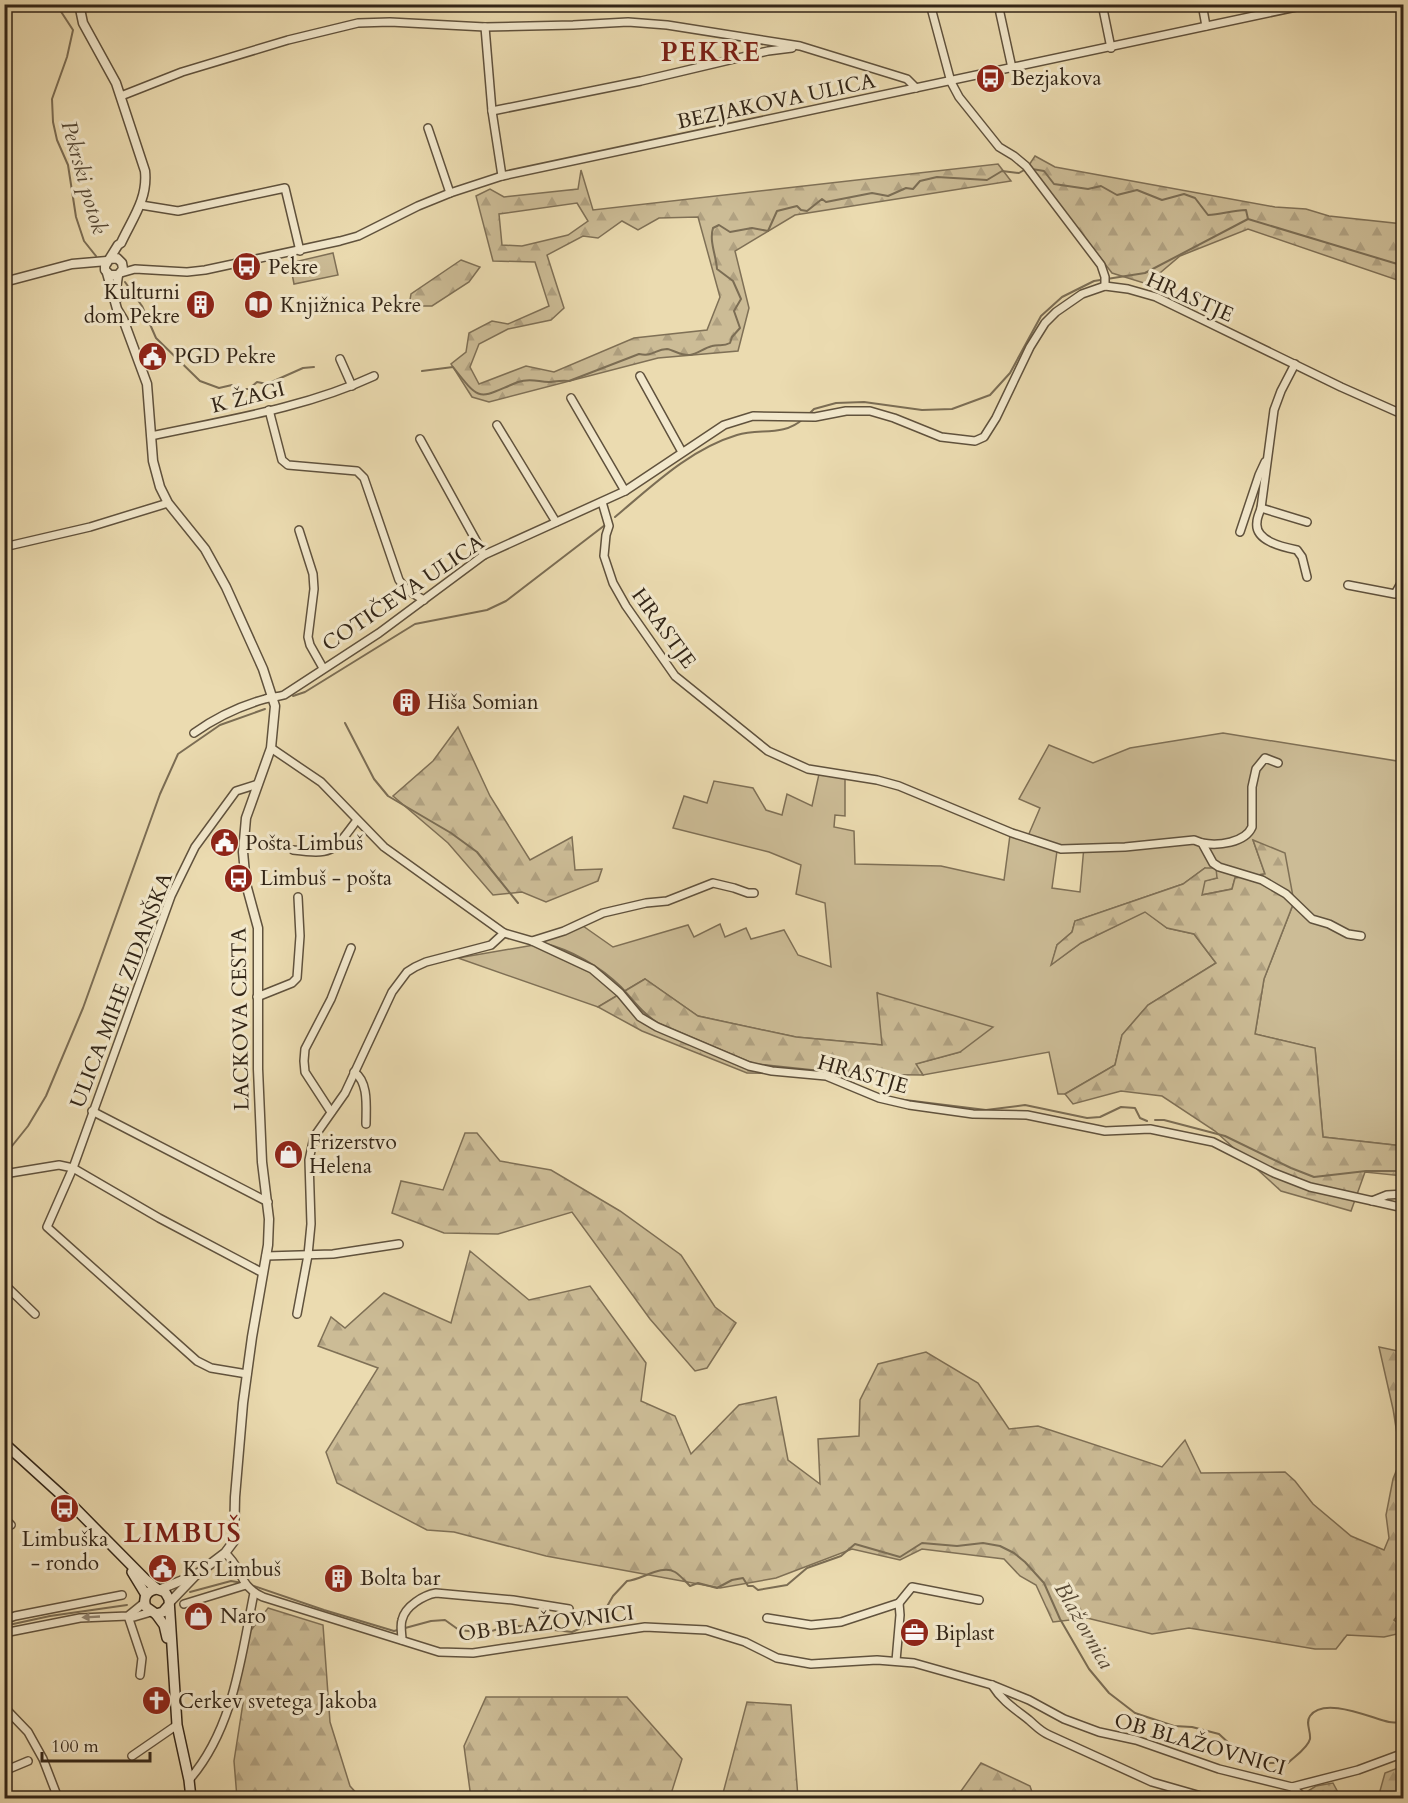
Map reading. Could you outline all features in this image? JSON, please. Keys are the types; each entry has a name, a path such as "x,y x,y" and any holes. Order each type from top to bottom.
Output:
{"main road":[{"path":"4,1443 69,1502 145,1579 167,1595 177,1725 191,1798"},
{"path":"116,1550 154,1613 164,1624 172,1656"},
{"path":"145,1599 151,1590 159,1589"},
{"path":"154,1613 163,1612 169,1604"}],"street":[{"path":"79,4 83,23 121,96 147,183 141,205 107,266"},
{"path":"930,4 951,82 959,98 973,118 999,147 1014,156 1028,169 1101,265 1105,282"},
{"path":"998,4 1012,68"},
{"path":"1102,4 1111,48"},
{"path":"1202,4 1206,26"},
{"path":"1268,4 1270,13"},
{"name":"BEZJAKOVA ULICA","path":"120,267 196,271 300,251 358,236 411,209 502,176 1310,4"},
{"path":"121,96 182,72 235,55 358,24 390,22 485,27 628,22 667,24 801,46 908,79 916,88"},
{"path":"485,27 492,111 502,176"},
{"path":"492,111 641,81 768,51 801,46"},
{"path":"428,128 450,193"},
{"path":"141,205 178,211 285,188 300,251"},
{"path":"121,243 116,290 123,319"},
{"path":"107,266 114,257 120,267"},
{"path":"4,282 84,262 107,266 114,275 120,267"},
{"name":"LACKOVA CESTA","path":"107,266 117,309 123,319 147,384 153,461 160,487 168,503 212,561 264,669 273,698 274,725 271,748 246,818 243,852 246,884 258,928 258,1069 262,1162 269,1226 247,1374 235,1488 234,1541 225,1553"},
{"name":"HRASTJE","path":"1105,282 1156,297 1404,415"},
{"name":"COTIČEVA ULICA","path":"194,733 213,720 231,712 267,698 284,695 379,633 484,555 625,491 724,425 753,416 805,417 846,411 870,411 941,437 975,441 984,436 996,418 1030,347 1045,323 1056,312 1082,294 1105,282"},
{"path":"340,359 352,386"},
{"path":"1295,364 1274,410 1261,508 1256,523 1257,530 1272,544 1297,550 1302,557 1307,577"},
{"name":"K ŽAGI","path":"152,436 269,410 352,386 374,376"},
{"path":"640,376 682,452"},
{"path":"571,398 625,491"},
{"path":"269,410 282,460 288,465 357,471 364,478 399,580 407,590 424,600"},
{"path":"497,425 556,522"},
{"path":"420,440 484,555"},
{"path":"1240,532 1259,475 1268,457"},
{"name":"HRASTJE","path":"602,502 609,526 604,556 613,583 626,606 675,676 768,751 808,769 877,780 899,786 1012,833 1060,849 1125,847 1194,840 1212,845 1241,838 1252,827 1252,787 1256,769 1265,758 1278,763"},
{"path":"4,547 90,527 168,503"},
{"path":"1261,508 1307,522"},
{"path":"299,530 313,574 314,589 308,637 323,668"},
{"path":"1348,585 1395,594 1404,578"},
{"name":"HRASTJE","path":"271,748 321,782 384,847 504,933 532,941 592,969 620,993 640,1017 657,1027 749,1066 772,1071 826,1076 879,1098 909,1105 974,1114 1027,1114 1105,1131 1150,1129 1213,1142 1274,1173 1310,1188 1404,1208"},
{"name":"ULICA MIHE ZIDANŠKA","path":"247,1374 211,1368 197,1361 47,1227 73,1168 171,896 190,857 236,791 258,784"},
{"path":"293,850 318,853 332,850 357,820"},
{"path":"1202,843 1213,863 1219,867 1262,880 1286,894 1312,918 1348,934 1361,936"},
{"path":"532,941 564,931 603,913 646,903 668,901 713,883 754,893"},
{"path":"257,997 292,983 297,978 300,936 298,897"},
{"path":"297,1314 308,1255 311,1224 309,1160 314,1137 345,1093 392,992 406,972 426,962 491,945 504,933"},
{"path":"331,1112 305,1072 305,1049 331,999 351,948"},
{"path":"354,1072 363,1082 366,1096 366,1124"},
{"path":"92,1111 268,1202"},
{"path":"4,1174 59,1165 73,1168 159,1218 263,1273"},
{"path":"1369,1202 1387,1195 1404,1194"},
{"path":"266,1256 357,1251 399,1244"},
{"path":"4,1284 35,1314"},
{"path":"4,1518 11,1525"},
{"path":"169,1604 196,1575 225,1553 250,1589 232,1698 226,1717 208,1754 189,1780"},
{"path":"159,1589 196,1575"},
{"path":"767,1618 811,1625 841,1622 899,1603 912,1587 978,1600"},
{"path":"184,1604 235,1589 250,1589"},
{"name":"OB BLAŽOVNICI","path":"250,1589 402,1637 439,1652 472,1653 645,1628 706,1629 745,1642 777,1658 811,1664 896,1660 914,1663 992,1685 1029,1700 1064,1719 1100,1732 1136,1740 1219,1769 1292,1787 1358,1770 1404,1753"},
{"path":"402,1637 401,1624 405,1613 426,1595 436,1593 513,1600 569,1609"},
{"path":"4,1620 122,1595"},
{"path":"128,1616 145,1599"},
{"path":"896,1660 899,1603"},
{"path":"51,1610 52,1621"},
{"path":"4,1633 52,1621 134,1617 154,1613"},
{"path":"128,1616 142,1659 140,1675"},
{"path":"992,1685 1002,1700 1048,1736 1132,1774 1208,1798"},
{"path":"4,1707 28,1732 43,1759 58,1798"},
{"path":"132,1756 177,1725"},
{"path":"4,1771 28,1761"},
{"path":"1292,1787 1304,1798"}],"green space":[{"path":"1035,156 1055,167 1275,207 1306,209 1329,216 1403,224 1403,282 1248,229 1180,256 1147,284 1112,273 1029,165"},
{"path":"998,164 1011,181 795,215 735,251 749,308 738,351 658,358 489,402 472,397 451,364 466,352 469,333 492,321 508,324 549,306 535,262 493,261 476,196 490,189 504,197 578,189 581,170 593,210","holes":["577,203 588,221 568,235 522,246 502,245 499,214","698,217 720,297 707,330 634,338 554,372 526,366 479,384 470,367 479,344 508,329 551,320 564,308 547,255 583,236 598,238 622,221 638,230 659,218"]},
{"path":"333,253 338,275 294,284 290,263"},
{"path":"461,260 480,267 469,282 432,306 409,306 411,294"},
{"path":"458,727 490,796 530,860 572,837 575,870 602,869 598,881 546,902 522,892 493,895 448,843 393,796 433,761"},
{"path":"1223,733 1403,762 1403,1146 1323,1137 1315,1048 1255,1034 1264,979 1294,902 1253,840 1265,874 1235,878 1232,889 1201,895 1204,881 1217,878 1205,868 1183,884 1075,921 1072,932 1057,945 1052,964 1081,943 1145,911 1167,928 1194,934 1216,963 1148,1005 1122,1035 1115,1065 1065,1094 1058,1094 1049,1052 923,1075 915,1064 960,1052 878,993 883,1045 796,1037 698,1016 645,979 598,1007 458,958 534,945 583,926 613,947 688,925 694,937 720,924 725,937 746,928 751,939 784,930 798,955 831,967 825,903 796,894 801,865 769,852 673,828 684,796 707,803 714,781 753,788 766,810 782,815 787,794 812,806 819,774 845,778 845,816 835,815 834,827 854,831 855,864 941,866 1004,880 1010,835 1057,851 1052,888 1080,892 1084,846 1061,847 1028,836 1040,808 1019,799 1049,745 1093,763 1130,748"},
{"path":"1253,840 1285,853 1294,902 1264,979 1255,1034 1315,1048 1323,1137 1403,1146 1403,1176 1365,1172 1351,1211 1281,1191 1215,1131 1162,1096 1121,1091 1073,1104 1065,1094 1115,1065 1122,1035 1148,1005 1216,963 1194,934 1167,928 1145,912 1081,943 1051,965 1057,945 1072,932 1075,921 1183,884 1205,868 1216,868 1217,878 1205,881 1202,895 1232,889 1235,878 1265,874"},
{"path":"645,979 698,1016 796,1037 882,1045 877,993 993,1027 960,1052 916,1064 923,1075 747,1073 642,1031 598,1007"},
{"path":"465,1133 477,1133 500,1161 551,1170 620,1211 681,1255 715,1307 736,1323 707,1368 695,1371 650,1319 572,1212 498,1234 444,1233 392,1213 401,1181 443,1190"},
{"path":"470,1251 529,1300 590,1286 646,1363 641,1401 675,1416 691,1454 739,1405 776,1397 788,1460 820,1484 818,1439 859,1436 860,1400 878,1364 926,1352 978,1383 1009,1429 1038,1426 1162,1467 1185,1440 1201,1473 1285,1472 1313,1504 1351,1536 1384,1550 1389,1538 1386,1515 1393,1479 1401,1459 1379,1347 1403,1352 1404,1612 1400,1612 1394,1620 1403,1627 1403,1635 1401,1633 1384,1637 1347,1635 1336,1649 1315,1649 1189,1628 1152,1634 1087,1618 1053,1622 1036,1585 1020,1576 1004,1559 922,1549 900,1560 852,1549 776,1578 720,1588 546,1556 454,1532 427,1530 337,1483 326,1452 378,1368 318,1346 331,1317 345,1328 384,1293 451,1323"},
{"path":"268,1608 323,1625 330,1722 350,1786 361,1798 237,1798 234,1761 243,1703 234,1695 246,1637"},
{"path":"486,1697 627,1697 682,1759 671,1794 722,1797 747,1702 791,1705 798,1798 471,1798 464,1746"},
{"path":"981,1763 1030,1786 1034,1798 956,1798"},
{"path":"1403,1766 1403,1798 1378,1798 1385,1773"},
{"path":"1333,1783 1341,1798 1308,1798 1303,1794 1316,1786"}],"waterway":[{"name":"Pekrski potok","path":"56,4 73,30 67,57 52,99 53,122 57,140 68,165 76,217 84,241 96,256"},
{"path":"422,371 453,367 476,392 488,394 523,381 569,381 639,354 667,349 690,355 712,346 728,344 740,328 734,311 741,299 733,281 717,269 712,243 713,228 719,225 730,232 752,228 768,231 777,211 797,206 807,211 822,199 826,202 872,193 888,196 906,188 913,189 920,181 937,177 987,180 1002,171 1019,173 1026,169"},
{"path":"1032,169 1044,171 1054,184 1088,189 1101,186 1117,195 1137,190 1162,200 1184,194 1195,198 1208,215 1246,210 1248,219"},
{"path":"807,416 814,409 836,403 864,402 922,410 952,409 990,395 1010,373 1041,316 1062,297 1094,281 1145,273 1248,219 1404,266"},
{"path":"125,282 142,306 156,338 200,381 219,388 232,385 238,389 249,389 257,382 267,384 303,368 314,367"},
{"path":"615,517 657,481 703,449 737,435 787,428 803,419"},
{"path":"293,696 305,692 415,624 487,610 506,601 605,525"},
{"path":"4,1156 28,1126 46,1096 83,1008 160,794 178,754 220,725 265,709"},
{"path":"345,723 374,779 388,796 451,833 477,852 518,903"},
{"path":"543,943 585,960 613,979 643,1011 658,1023 754,1064 821,1071 855,1084"},
{"path":"897,1099 986,1110 1025,1105 1087,1118 1100,1117 1121,1107 1135,1108 1140,1118 1147,1121"},
{"path":"1155,1120 1164,1120 1225,1136 1314,1177 1366,1171 1404,1171"},
{"name":"Blažovnica","path":"248,1584 394,1631 431,1621 445,1620 459,1630 486,1633 510,1625 572,1632 581,1628 588,1617 605,1610 613,1596 627,1581 658,1571 675,1572 690,1586 698,1583 717,1588 732,1580 743,1578 748,1586 753,1586 758,1590 787,1585 807,1568 841,1556 855,1544 900,1557 922,1543 957,1546 983,1543 1000,1546 1014,1553 1044,1583 1060,1619 1089,1669 1109,1693 1135,1713 1174,1726 1192,1727 1219,1734 1232,1746 1270,1763 1288,1763 1304,1749 1310,1739 1309,1719 1317,1710 1336,1708 1389,1722 1404,1722"},
{"name":"Blažovnica","path":"190,1592 231,1581 243,1583"},
{"name":"Blažovnica","path":"4,1626 50,1616 127,1605"}],"place":[{"name":"Bezjakova","path":"990,78"},
{"name":"Pekre","path":"247,267"},
{"name":"Kulturni dom Pekre","path":"201,304"},
{"name":"Knjižnica Pekre","path":"259,305"},
{"name":"PGD Pekre","path":"153,356"},
{"name":"Hiša Somian","path":"406,702"},
{"name":"Pošta Limbuš","path":"224,843"},
{"name":"Limbuš - pošta","path":"239,878"},
{"name":"Frizerstvo Helena","path":"288,1154"},
{"name":"Limbuška - rondo","path":"65,1508"},
{"name":"KS Limbuš","path":"162,1569"},
{"name":"Bolta bar","path":"339,1578"},
{"name":"Naro","path":"199,1616"},
{"name":"Biplast","path":"914,1633"},
{"name":"Cerkev svetega Jakoba","path":"157,1701"}],"district":[{"name":"PEKRE","path":"711,52"},
{"name":"LIMBUŠ","path":"183,1533"}]}
